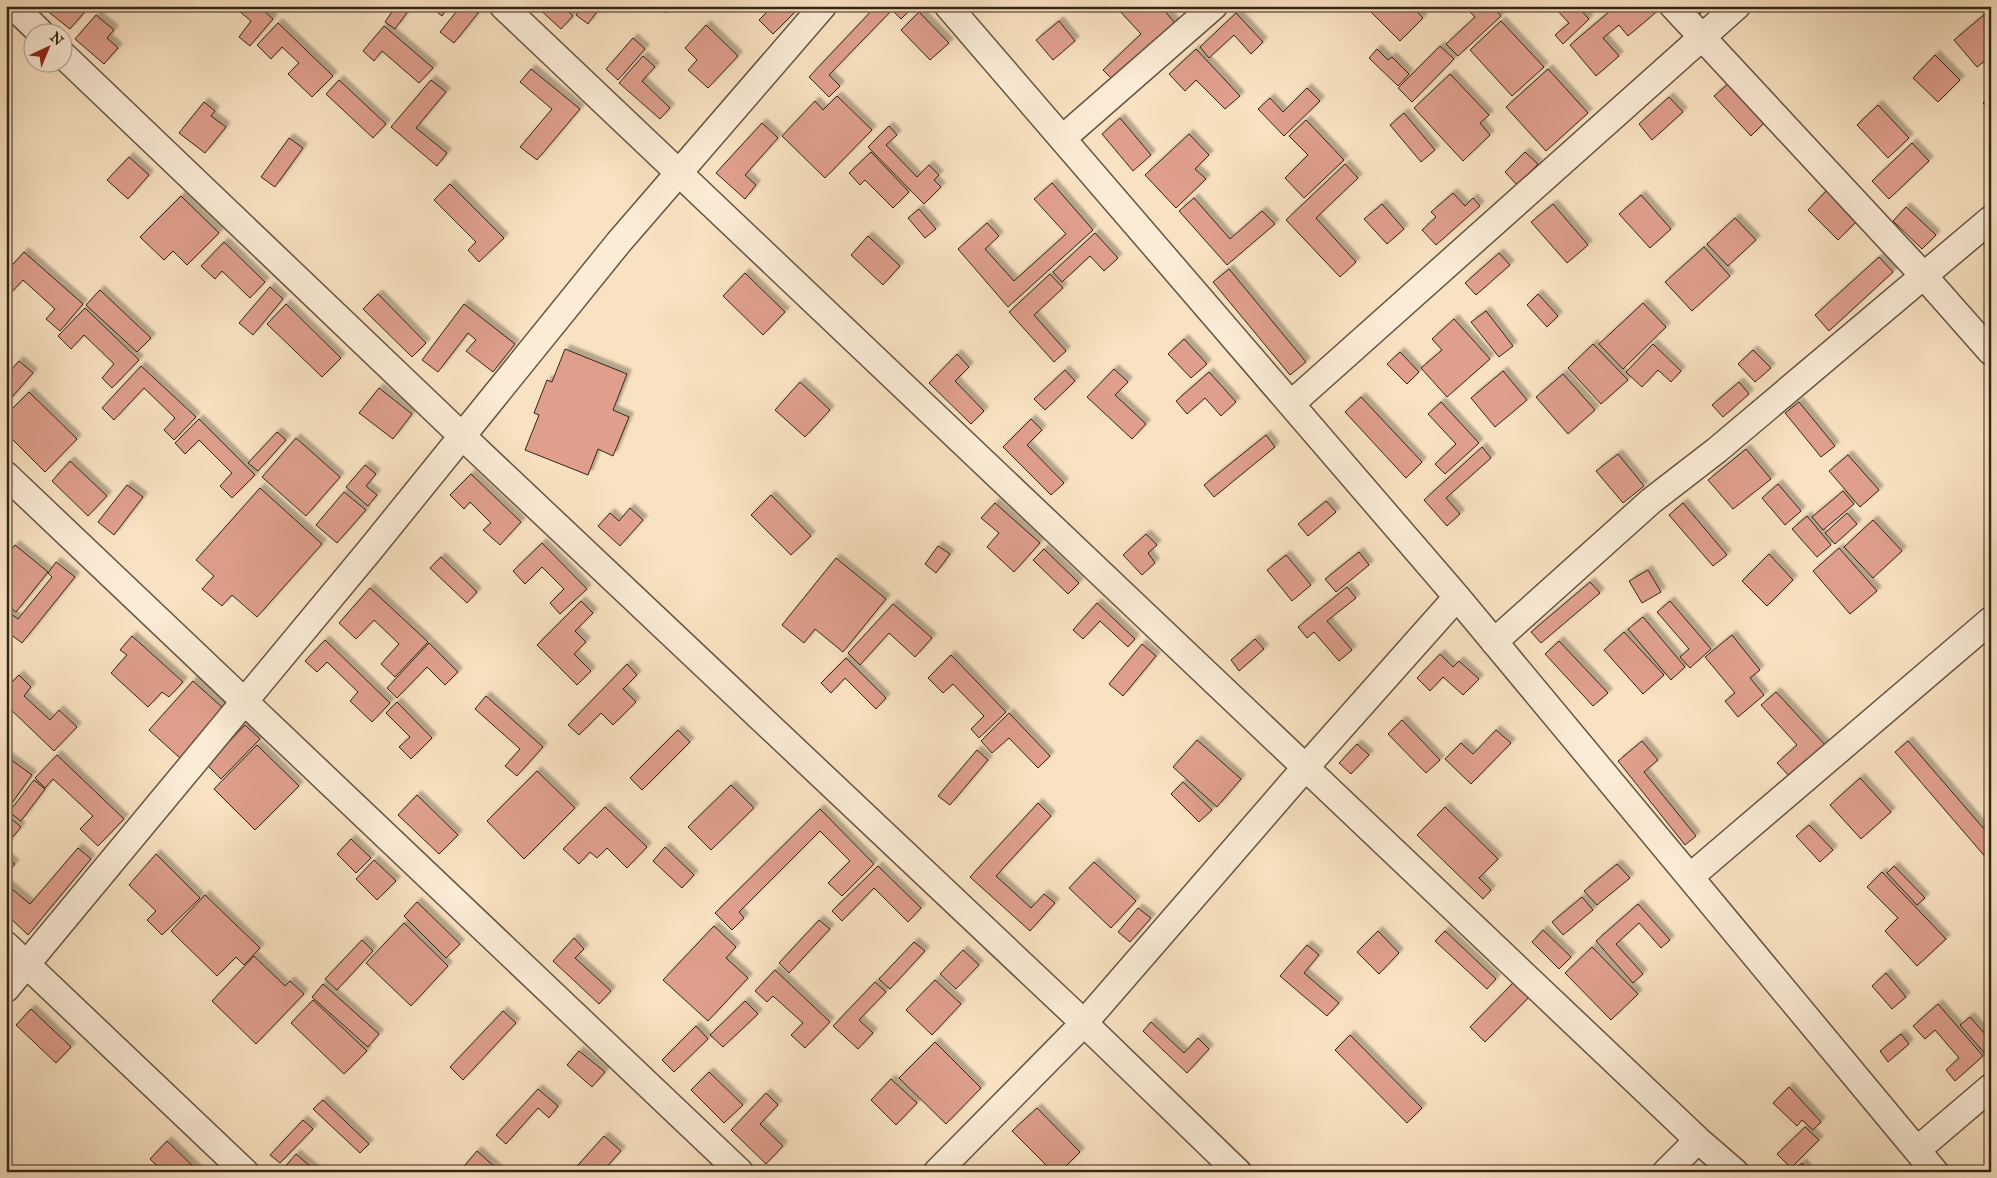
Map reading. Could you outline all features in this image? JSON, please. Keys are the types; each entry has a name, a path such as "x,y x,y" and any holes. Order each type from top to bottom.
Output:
{"street":[{"path":"13,6 30,22"},
{"path":"503,6 1698,1140 1735,1172"},
{"path":"6,989 370,550 619,242 823,6"},
{"path":"948,6 1457,597 1935,1172"},
{"path":"1063,138 1214,6"},
{"path":"1672,6 1924,275 1991,352"},
{"path":"1291,404 1736,6"},
{"path":"72,64 462,436 1084,1023 1238,1172"},
{"path":"1494,642 1651,501 1717,450 1991,219"},
{"path":"6,475 740,1172"},
{"path":"937,1172 1084,1023 1305,768 1457,597"},
{"path":"1690,877 1991,620"},
{"path":"6,945 246,1172"},
{"path":"1917,1150 1991,1087"},
{"path":"1666,1172 1698,1140"}],"building":[{"path":"41,6 86,6 88,8 72,27 72,22 61,22"},
{"path":"233,6 258,6 273,19 250,46 239,37 251,21"},
{"path":"396,6 412,6 395,29 385,22"},
{"path":"429,6 449,6 442,16"},
{"path":"461,6 483,7 454,43 440,32"},
{"path":"536,6 562,6 573,16 561,29"},
{"path":"583,6 601,6 588,24 576,15"},
{"path":"661,6 674,6 666,13"},
{"path":"773,6 801,6 773,34 759,20"},
{"path":"876,6 913,7 901,19 892,10 829,75 840,86 829,97 809,77"},
{"path":"1115,6 1160,6 1176,24 1114,81 1103,70 1141,34"},
{"path":"1365,6 1411,6 1423,18 1400,41"},
{"path":"1468,6 1492,6 1501,16 1458,56 1446,44 1475,17 1466,8"},
{"path":"1553,6 1577,6 1589,19 1563,44 1555,35 1569,23"},
{"path":"1616,6 1660,6 1661,8 1628,36 1619,25 1603,38 1619,56 1596,76 1570,45"},
{"path":"1693,6 1707,6 1700,14"},
{"path":"1991,9 1991,56 1977,67 1954,40"},
{"path":"919,12 949,43 930,60 901,30"},
{"path":"1236,13 1263,42 1251,54 1234,35 1209,58 1200,47"},
{"path":"96,15 114,30 107,38 118,48 104,64 75,39"},
{"path":"1059,21 1075,41 1053,60 1036,40"},
{"path":"1501,21 1544,67 1512,96 1470,50"},
{"path":"278,23 333,76 312,97 288,74 299,63 282,47 271,59 257,45"},
{"path":"706,25 738,56 708,88 688,70 697,60 685,48"},
{"path":"384,26 433,68 419,83 382,51 374,61 363,51"},
{"path":"633,38 645,49 618,80 606,69"},
{"path":"1440,46 1454,59 1412,102 1398,88"},
{"path":"1196,49 1240,96 1225,109 1196,80 1185,91 1169,74"},
{"path":"1377,49 1388,60 1392,57 1409,74 1398,86 1369,58"},
{"path":"1935,55 1960,80 1938,102 1913,78"},
{"path":"643,56 655,67 642,81 670,108 660,119 619,83"},
{"path":"531,69 580,109 537,160 520,147 552,109 520,82"},
{"path":"1548,69 1588,113 1546,151 1506,107"},
{"path":"1450,74 1489,115 1480,123 1490,135 1463,161 1414,108"},
{"path":"339,80 386,124 373,138 326,94"},
{"path":"431,80 446,92 416,128 447,153 437,166 391,127"},
{"path":"1729,83 1765,122 1751,136 1714,96"},
{"path":"1307,88 1320,101 1284,136 1258,109 1270,98 1283,112"},
{"path":"837,96 872,130 825,178 782,136 815,101 823,110"},
{"path":"1991,96 1991,111 1983,103"},
{"path":"1669,97 1683,112 1652,140 1639,124"},
{"path":"204,102 215,111 211,116 226,127 205,153 179,133"},
{"path":"1878,105 1909,138 1888,158 1857,125"},
{"path":"1404,113 1435,150 1421,162 1390,125"},
{"path":"1120,118 1151,155 1133,171 1102,134"},
{"path":"1306,120 1344,160 1304,198 1285,178 1308,155 1289,136"},
{"path":"762,123 778,138 745,175 756,185 745,199 716,173"},
{"path":"889,126 897,135 886,145 917,177 929,165 939,175 934,180 941,187 924,204 868,147"},
{"path":"1189,134 1209,155 1195,169 1206,179 1176,208 1145,175"},
{"path":"289,138 303,148 275,187 261,177"},
{"path":"1912,143 1929,161 1889,199 1872,181"},
{"path":"871,152 909,192 893,208 865,180 860,185 849,173"},
{"path":"1525,152 1538,164 1517,185 1505,172"},
{"path":"129,157 149,175 128,199 107,180"},
{"path":"1345,164 1358,178 1316,218 1356,262 1340,277 1286,220"},
{"path":"1052,183 1093,230 1008,307 958,249 987,223 999,236 985,249 1014,281 1066,234 1034,199"},
{"path":"450,184 504,238 479,262 468,250 476,242 434,200"},
{"path":"1827,190 1858,220 1838,240 1808,210"},
{"path":"1453,193 1465,206 1473,198 1480,206 1436,245 1422,230 1436,217 1431,212"},
{"path":"1641,195 1671,229 1650,248 1619,214"},
{"path":"181,196 219,233 187,265 173,251 164,260 140,237"},
{"path":"1194,198 1230,239 1262,211 1275,224 1227,265 1179,211"},
{"path":"1382,204 1404,229 1387,244 1364,219"},
{"path":"1553,204 1588,245 1567,263 1531,222"},
{"path":"1906,207 1936,235 1922,249 1893,221"},
{"path":"919,209 936,229 925,238 908,218"},
{"path":"1735,218 1756,240 1728,266 1707,244"},
{"path":"1095,233 1118,258 1104,271 1090,256 1062,282 1053,272"},
{"path":"868,236 900,266 883,285 851,255"},
{"path":"224,242 265,282 250,298 222,271 215,279 201,266"},
{"path":"1704,247 1730,276 1692,311 1665,282"},
{"path":"24,252 83,304 60,331 46,319 55,309 23,280 9,295 6,293 6,272"},
{"path":"1499,253 1510,265 1476,295 1465,283"},
{"path":"1879,257 1893,272 1829,331 1815,315"},
{"path":"1229,269 1306,362 1290,375 1213,282"},
{"path":"745,273 785,312 763,335 723,296"},
{"path":"1050,274 1063,288 1034,315 1066,351 1054,362 1009,312"},
{"path":"270,287 283,299 253,335 239,323"},
{"path":"100,290 151,338 137,352 86,305"},
{"path":"378,294 426,343 412,357 363,309"},
{"path":"1538,294 1558,316 1547,327 1527,305"},
{"path":"1643,303 1666,327 1623,369 1599,344"},
{"path":"286,304 341,358 322,377 267,324"},
{"path":"464,304 515,344 493,372 466,351 476,340 468,333 438,372 422,360"},
{"path":"85,308 139,360 112,388 102,378 114,364 84,335 71,349 58,336"},
{"path":"1486,311 1513,346 1499,357 1471,322"},
{"path":"1454,319 1490,359 1447,397 1421,368 1442,350 1432,339"},
{"path":"1184,339 1207,364 1191,378 1168,354"},
{"path":"1593,344 1628,380 1601,404 1568,368"},
{"path":"1653,344 1681,371 1671,382 1658,370 1642,387 1626,372"},
{"path":"565,349 627,374 613,410 629,417 613,456 598,449 588,475 525,450 539,415 534,413 547,380 552,382"},
{"path":"1753,350 1771,368 1755,382 1738,364"},
{"path":"1400,352 1419,372 1407,384 1387,364"},
{"path":"957,354 969,367 955,381 984,411 971,424 929,383"},
{"path":"19,361 33,373 6,404 6,376"},
{"path":"141,366 196,417 174,440 164,430 175,418 144,388 114,420 102,408"},
{"path":"1114,369 1128,382 1115,395 1146,424 1132,439 1087,397"},
{"path":"1065,370 1075,381 1045,410 1034,399"},
{"path":"1503,371 1527,400 1495,427 1471,398"},
{"path":"1209,372 1236,402 1221,416 1205,398 1187,414 1176,401"},
{"path":"1563,374 1595,410 1568,434 1536,397"},
{"path":"800,382 830,410 805,437 775,410"},
{"path":"1739,382 1749,394 1723,417 1712,405"},
{"path":"379,388 412,414 393,439 359,413"},
{"path":"29,392 77,439 45,472 6,433 6,415"},
{"path":"1361,397 1422,462 1406,478 1345,412"},
{"path":"1441,402 1479,443 1445,474 1435,464 1456,444 1428,414"},
{"path":"1799,402 1835,446 1821,457 1785,413"},
{"path":"199,419 255,475 232,498 220,486 232,473 199,440 185,454 175,443"},
{"path":"1031,419 1042,430 1027,445 1064,483 1051,495 1003,447"},
{"path":"277,432 286,440 258,471 248,463"},
{"path":"1266,435 1275,447 1214,497 1204,485"},
{"path":"296,438 340,477 306,516 262,477"},
{"path":"1482,447 1491,458 1446,498 1460,514 1447,526 1424,500"},
{"path":"1746,449 1771,479 1733,509 1708,480"},
{"path":"1618,454 1644,486 1623,503 1596,471"},
{"path":"1848,455 1879,490 1860,507 1829,471"},
{"path":"70,461 107,496 88,516 52,481"},
{"path":"365,465 376,474 366,486 377,495 368,506 346,487"},
{"path":"471,474 521,522 500,545 483,530 491,523 470,502 464,509 450,495"},
{"path":"1778,484 1801,511 1785,525 1762,498"},
{"path":"127,485 143,497 114,535 98,522"},
{"path":"260,488 322,544 257,617 232,595 222,606 202,589 214,576 196,560"},
{"path":"1843,491 1854,504 1823,530 1812,517"},
{"path":"344,492 366,510 337,543 316,525"},
{"path":"771,495 811,536 791,555 751,515"},
{"path":"1326,501 1336,512 1308,536 1298,524"},
{"path":"995,503 1040,543 1014,572 987,547 999,533 981,518"},
{"path":"1683,503 1727,555 1713,566 1669,515"},
{"path":"630,508 643,520 620,546 598,526 610,513 619,521"},
{"path":"1847,513 1857,524 1835,544 1825,533"},
{"path":"1807,516 1831,545 1817,557 1792,529"},
{"path":"1873,520 1902,551 1873,578 1844,547"},
{"path":"1146,534 1157,545 1148,553 1155,563 1142,575 1123,555"},
{"path":"542,543 587,589 560,614 550,603 564,589 542,567 525,584 513,571"},
{"path":"15,545 48,572 16,612 6,604 6,556"},
{"path":"938,546 950,554 936,573 925,564"},
{"path":"1839,548 1877,591 1850,614 1813,571"},
{"path":"1044,549 1079,583 1068,594 1033,560"},
{"path":"1359,552 1369,565 1336,592 1325,579"},
{"path":"1769,554 1793,580 1767,606 1742,581"},
{"path":"1286,555 1311,585 1292,601 1267,570"},
{"path":"441,557 477,592 467,603 430,568"},
{"path":"836,558 886,599 843,652 815,629 804,643 782,625"},
{"path":"56,562 75,577 22,643 6,631 6,610 18,619 52,577 48,573"},
{"path":"1648,570 1661,592 1642,603 1629,581"},
{"path":"1590,582 1600,593 1541,643 1531,632"},
{"path":"1347,587 1356,598 1327,621 1352,650 1339,661 1314,632 1307,638 1298,627"},
{"path":"370,588 428,642 395,677 381,664 399,644 374,620 356,639 339,623"},
{"path":"581,601 593,613 575,631 586,642 574,654 591,671 577,685 537,645"},
{"path":"1670,601 1711,649 1690,668 1680,657 1689,649 1657,612"},
{"path":"1097,603 1135,639 1128,647 1100,621 1083,639 1073,630"},
{"path":"893,604 932,638 915,657 889,633 860,665 848,653"},
{"path":"1643,617 1685,667 1671,680 1628,629"},
{"path":"1624,632 1664,675 1643,694 1604,650"},
{"path":"1732,635 1760,670 1750,678 1764,695 1738,717 1725,701 1735,693 1705,657"},
{"path":"132,636 183,682 169,697 162,692 148,707 111,673 127,655 120,650"},
{"path":"1255,639 1264,649 1239,671 1231,660"},
{"path":"325,640 390,703 372,722 350,701 358,692 327,662 317,672 305,661"},
{"path":"1559,641 1608,693 1593,706 1545,654"},
{"path":"429,643 458,672 445,685 427,667 397,698 387,688"},
{"path":"1142,644 1156,656 1123,696 1109,684"},
{"path":"1440,654 1453,667 1459,661 1479,679 1463,695 1443,677 1430,691 1417,678"},
{"path":"951,655 1006,712 979,738 971,729 984,716 953,684 943,693 928,678"},
{"path":"846,658 886,698 876,709 845,678 831,693 821,683"},
{"path":"627,664 637,675 623,689 636,702 613,725 601,713 579,735 568,725"},
{"path":"19,675 31,687 24,696 50,720 59,710 77,727 54,751 6,705 6,688"},
{"path":"193,681 224,709 180,758 149,730"},
{"path":"1776,692 1827,747 1792,779 1777,763 1797,745 1761,705"},
{"path":"486,696 543,747 517,776 505,766 520,749 475,709"},
{"path":"397,702 432,738 411,759 399,747 410,737 386,713"},
{"path":"1009,713 1050,756 1038,768 1009,738 992,753 981,741"},
{"path":"1402,720 1440,760 1426,773 1388,734"},
{"path":"245,725 260,739 221,779 207,765"},
{"path":"678,730 690,742 642,790 630,778"},
{"path":"1496,730 1511,743 1471,784 1445,759 1461,743 1473,754"},
{"path":"1197,740 1241,779 1217,807 1173,767"},
{"path":"1642,741 1658,760 1644,772 1696,836 1685,845 1618,761"},
{"path":"1908,741 1991,837 1991,858 1988,860 1895,752"},
{"path":"1357,744 1369,755 1351,774 1339,763"},
{"path":"257,745 299,786 255,830 214,789"},
{"path":"977,750 988,760 950,805 938,796"},
{"path":"57,755 124,819 98,846 80,829 93,816 53,779 45,788 35,778"},
{"path":"6,756 32,775 6,811"},
{"path":"537,771 575,808 524,859 487,821"},
{"path":"1860,778 1891,812 1861,839 1830,805"},
{"path":"34,780 45,789 21,821 9,812"},
{"path":"1183,782 1212,810 1199,822 1171,794"},
{"path":"731,785 754,808 711,850 688,827"},
{"path":"417,795 458,835 439,854 398,815"},
{"path":"1038,803 1051,816 996,876 1031,908 1044,894 1055,903 1030,931 970,877"},
{"path":"605,807 647,847 627,868 607,848 597,858 590,852 579,864 563,849"},
{"path":"1445,807 1498,859 1479,878 1491,890 1483,899 1417,835"},
{"path":"820,809 874,864 842,896 828,883 850,861 820,831 739,912 744,918 732,930 715,913"},
{"path":"9,817 21,827 6,845 6,820"},
{"path":"1809,825 1833,850 1820,862 1796,836"},
{"path":"351,839 371,858 356,873 337,854"},
{"path":"665,847 694,875 682,888 653,861"},
{"path":"78,848 91,859 28,935 6,914 6,884 30,904"},
{"path":"156,854 200,898 162,935 147,920 156,911 129,885"},
{"path":"6,857 15,864 6,874"},
{"path":"374,860 396,881 377,900 356,879"},
{"path":"1094,862 1136,901 1111,928 1069,888"},
{"path":"1617,864 1630,878 1597,905 1584,891"},
{"path":"878,866 921,908 908,922 874,888 842,921 832,911"},
{"path":"1894,866 1925,898 1917,905 1887,873"},
{"path":"1882,872 1946,939 1917,966 1885,931 1898,918 1867,887"},
{"path":"205,895 260,948 244,965 236,957 217,976 171,931"},
{"path":"1582,897 1593,910 1563,935 1552,922"},
{"path":"417,902 460,944 446,958 404,916"},
{"path":"1638,904 1670,940 1661,948 1639,923 1616,944 1643,974 1633,983 1596,941"},
{"path":"1138,908 1151,918 1130,942 1118,932"},
{"path":"819,920 830,929 789,973 779,963"},
{"path":"404,923 448,966 411,1006 366,963"},
{"path":"714,926 736,947 726,958 748,978 708,1021 663,980"},
{"path":"1543,930 1571,957 1559,969 1532,942"},
{"path":"1378,931 1399,953 1379,974 1357,952"},
{"path":"1445,931 1496,979 1487,989 1435,941"},
{"path":"574,938 584,949 575,958 611,991 599,1004 553,961"},
{"path":"362,940 373,951 337,990 325,979"},
{"path":"914,942 925,951 890,989 879,979"},
{"path":"1307,945 1319,955 1304,973 1339,1003 1327,1016 1280,976"},
{"path":"1592,947 1638,994 1611,1020 1565,973"},
{"path":"963,950 979,965 956,989 940,974"},
{"path":"254,956 285,986 290,981 304,994 256,1044 212,1001"},
{"path":"775,970 830,1022 805,1048 791,1035 803,1023 773,996 767,1002 755,991"},
{"path":"1886,973 1906,997 1892,1009 1872,986"},
{"path":"1517,979 1532,994 1485,1042 1470,1027"},
{"path":"935,980 961,1004 932,1035 906,1010"},
{"path":"875,982 886,992 859,1020 873,1033 858,1049 833,1026"},
{"path":"323,984 379,1034 368,1047 312,997"},
{"path":"313,1000 367,1051 344,1074 291,1023"},
{"path":"745,1001 758,1014 723,1047 710,1035"},
{"path":"1938,1004 1983,1056 1955,1081 1946,1070 1959,1058 1935,1030 1925,1039 1913,1026"},
{"path":"31,1009 71,1047 56,1063 16,1025"},
{"path":"503,1011 516,1023 463,1080 450,1067"},
{"path":"1970,1017 1985,1034 1991,1029 1991,1051 1986,1055 1960,1025"},
{"path":"1151,1022 1184,1053 1198,1038 1209,1049 1187,1073 1143,1031"},
{"path":"696,1026 708,1039 674,1072 662,1060"},
{"path":"1901,1034 1909,1044 1888,1062 1880,1051"},
{"path":"1350,1035 1422,1108 1407,1123 1335,1050"},
{"path":"935,1042 981,1088 946,1124 899,1078"},
{"path":"579,1051 605,1072 592,1087 567,1065"},
{"path":"709,1072 743,1105 724,1123 691,1090"},
{"path":"891,1079 917,1103 896,1125 871,1100"},
{"path":"1789,1087 1821,1122 1813,1130 1802,1120 1797,1126 1773,1103"},
{"path":"538,1089 558,1106 549,1118 538,1108 506,1144 496,1135"},
{"path":"766,1093 778,1105 760,1124 783,1146 766,1164 731,1130"},
{"path":"323,1100 369,1144 360,1153 313,1109"},
{"path":"1037,1108 1080,1152 1060,1172 1053,1172 1012,1131"},
{"path":"303,1120 313,1129 280,1163 270,1155"},
{"path":"1805,1127 1819,1140 1791,1168 1777,1154"},
{"path":"604,1136 621,1151 602,1172 572,1172"},
{"path":"167,1141 199,1172 163,1172 150,1159"},
{"path":"477,1151 498,1170 496,1172 478,1172 476,1170 474,1172 459,1172"},
{"path":"296,1154 317,1172 289,1172 284,1168"},
{"path":"1802,1163 1809,1172 1792,1172"}]}
